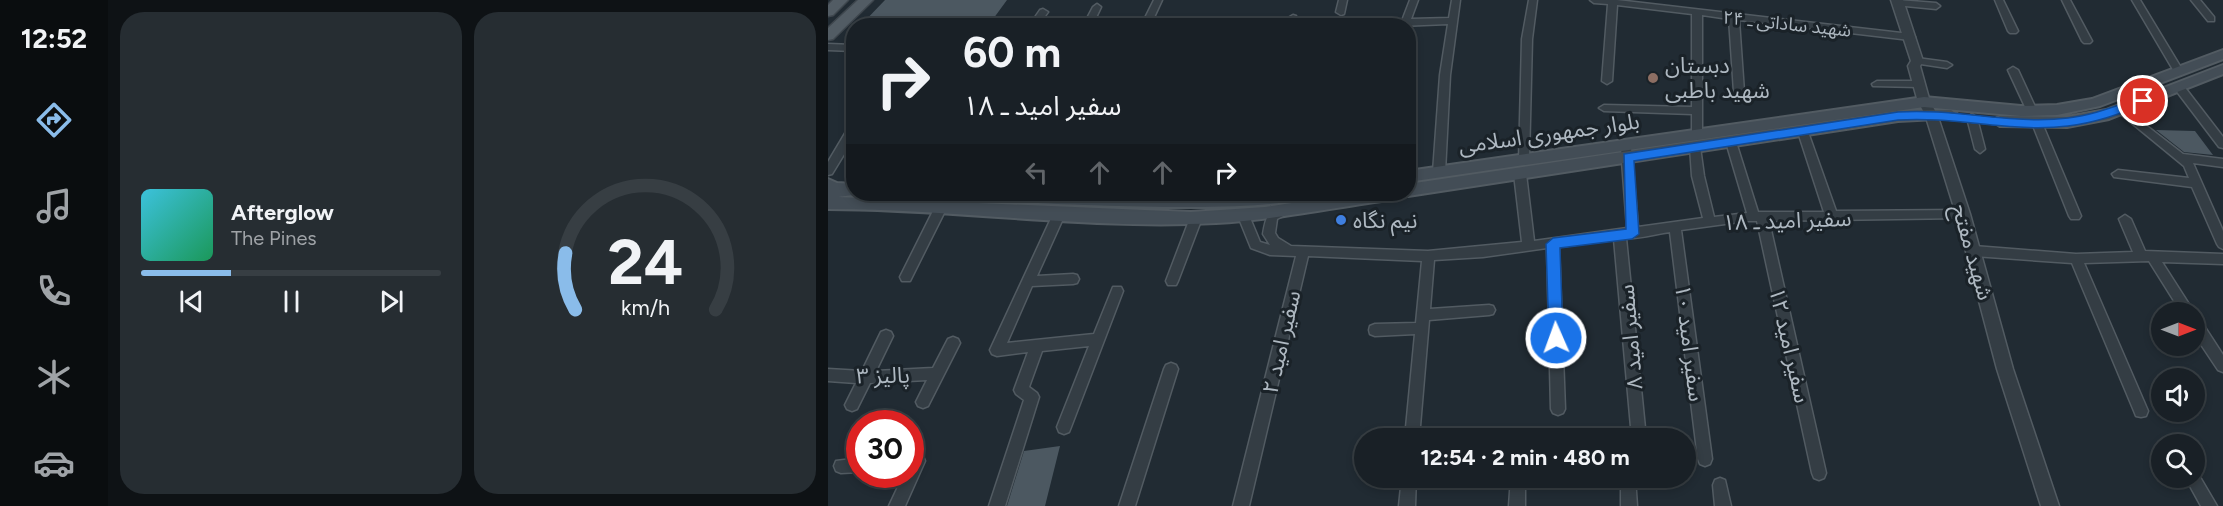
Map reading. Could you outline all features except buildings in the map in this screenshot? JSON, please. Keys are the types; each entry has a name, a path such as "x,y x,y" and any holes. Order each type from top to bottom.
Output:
{"main road":[{"path":"828,12 841,0"},
{"path":"847,18 866,0"},
{"path":"828,36 846,19"},
{"name":"بلوار جمهوری اسلامی","path":"1696,141 1731,142 1803,132 1930,106 1971,118 2035,117 2095,103 2223,54"},
{"name":"بلوار جمهوری اسلامی","path":"1416,188 1522,167 1930,106 2067,122 2121,109 2223,69"},
{"path":"2146,84 2161,94"},
{"name":"بلوار جمهوری اسلامی","path":"1416,176 1439,172 1522,167"},
{"path":"830,194 846,191"},
{"path":"830,194 846,196"},
{"path":"901,201 1060,212 1196,218 1245,216 1322,201"},
{"path":"1164,201 1195,203 1214,201"}],"street":[{"path":"1149,18 1158,0"},
{"path":"1341,12 1343,0"},
{"path":"1407,18 1414,0"},
{"path":"1439,172 1445,75 1456,0"},
{"path":"1528,247 1522,167 1527,39 1533,0"},
{"name":"شهید ساداتی ـ ۲۴","path":"1594,0 1696,14 1910,37"},
{"path":"1664,0 1668,10"},
{"path":"1999,0 2013,32"},
{"path":"2066,0 2088,41"},
{"path":"2136,0 2178,71"},
{"path":"2195,0 2211,19"},
{"path":"1898,2 1936,6"},
{"name":"شهید مفتح","path":"1898,2 1917,61 1914,66 1919,84 1930,106 1974,251 2005,369 2050,506"},
{"path":"1606,81 1613,3"},
{"path":"1091,18 1097,7"},
{"path":"1039,18 1043,12"},
{"path":"1696,14 1696,141 1700,183 1710,223"},
{"path":"1734,18 1740,92"},
{"path":"1416,23 1453,21"},
{"path":"828,47 846,48"},
{"path":"1917,61 1947,64"},
{"path":"1917,61 1925,67 1930,106"},
{"path":"2013,70 2035,117 2075,216"},
{"path":"1877,84 1919,84"},
{"path":"2178,87 2223,144"},
{"path":"1604,108 1696,111"},
{"path":"2121,109 2184,161 2223,244"},
{"path":"1971,118 1980,149"},
{"path":"1803,132 1832,217"},
{"path":"828,171 846,141"},
{"name":"سفیر امید ۱۲","path":"1731,142 1742,178 1758,217 1819,473"},
{"name":"سفیر امید ۸","path":"1626,151 1630,194 1626,234 1638,428"},
{"path":"2184,161 2223,163"},
{"path":"2118,174 2196,183"},
{"path":"906,277 942,205"},
{"path":"1285,210 1272,217 1269,234 1274,241 1289,250"},
{"path":"1060,212 998,350 1098,339"},
{"name":"سفیر امید ـ ۱۸","path":"1245,216 1249,234 1256,245 1270,250 1428,256 1528,247 1758,217 1963,214"},
{"path":"1172,281 1196,218"},
{"path":"2125,219 2147,256 2181,302"},
{"name":"سفیر امید ۱۰","path":"1675,228 1705,459"},
{"path":"1553,244 1558,409"},
{"name":"سفیر امید ۲","path":"1241,506 1303,251"},
{"path":"1974,251 2076,259 2147,256 2223,260"},
{"path":"1413,428 1428,256"},
{"path":"2076,259 2141,411"},
{"path":"1029,281 1074,279"},
{"path":"1064,427 1117,291"},
{"path":"1375,330 1489,310"},
{"path":"852,405 886,336"},
{"path":"2205,339 2223,366"},
{"path":"922,402 953,343"},
{"path":"997,506 1032,397 1021,390 1037,346"},
{"path":"1127,506 1171,369"},
{"name":"پالیز ۳","path":"828,375 865,377 937,374"},
{"path":"841,466 846,466"},
{"path":"1720,485 1723,506"},
{"path":"897,506 905,488"},
{"path":"1407,506 1408,488"},
{"path":"1517,506 1518,488"},
{"path":"1628,488 1629,506"},
{"path":"2199,488 2210,506"}],"place":[{"name":"دبستان شهید باطبی","path":"1653,78"},
{"name":"نیم نگاه","path":"1341,220"}],"route":[{"path":"1556,338 1553,244 1632,234 1628,158 1898,116 1931,114 2027,123 2067,122 2109,114 2143,101"}]}
